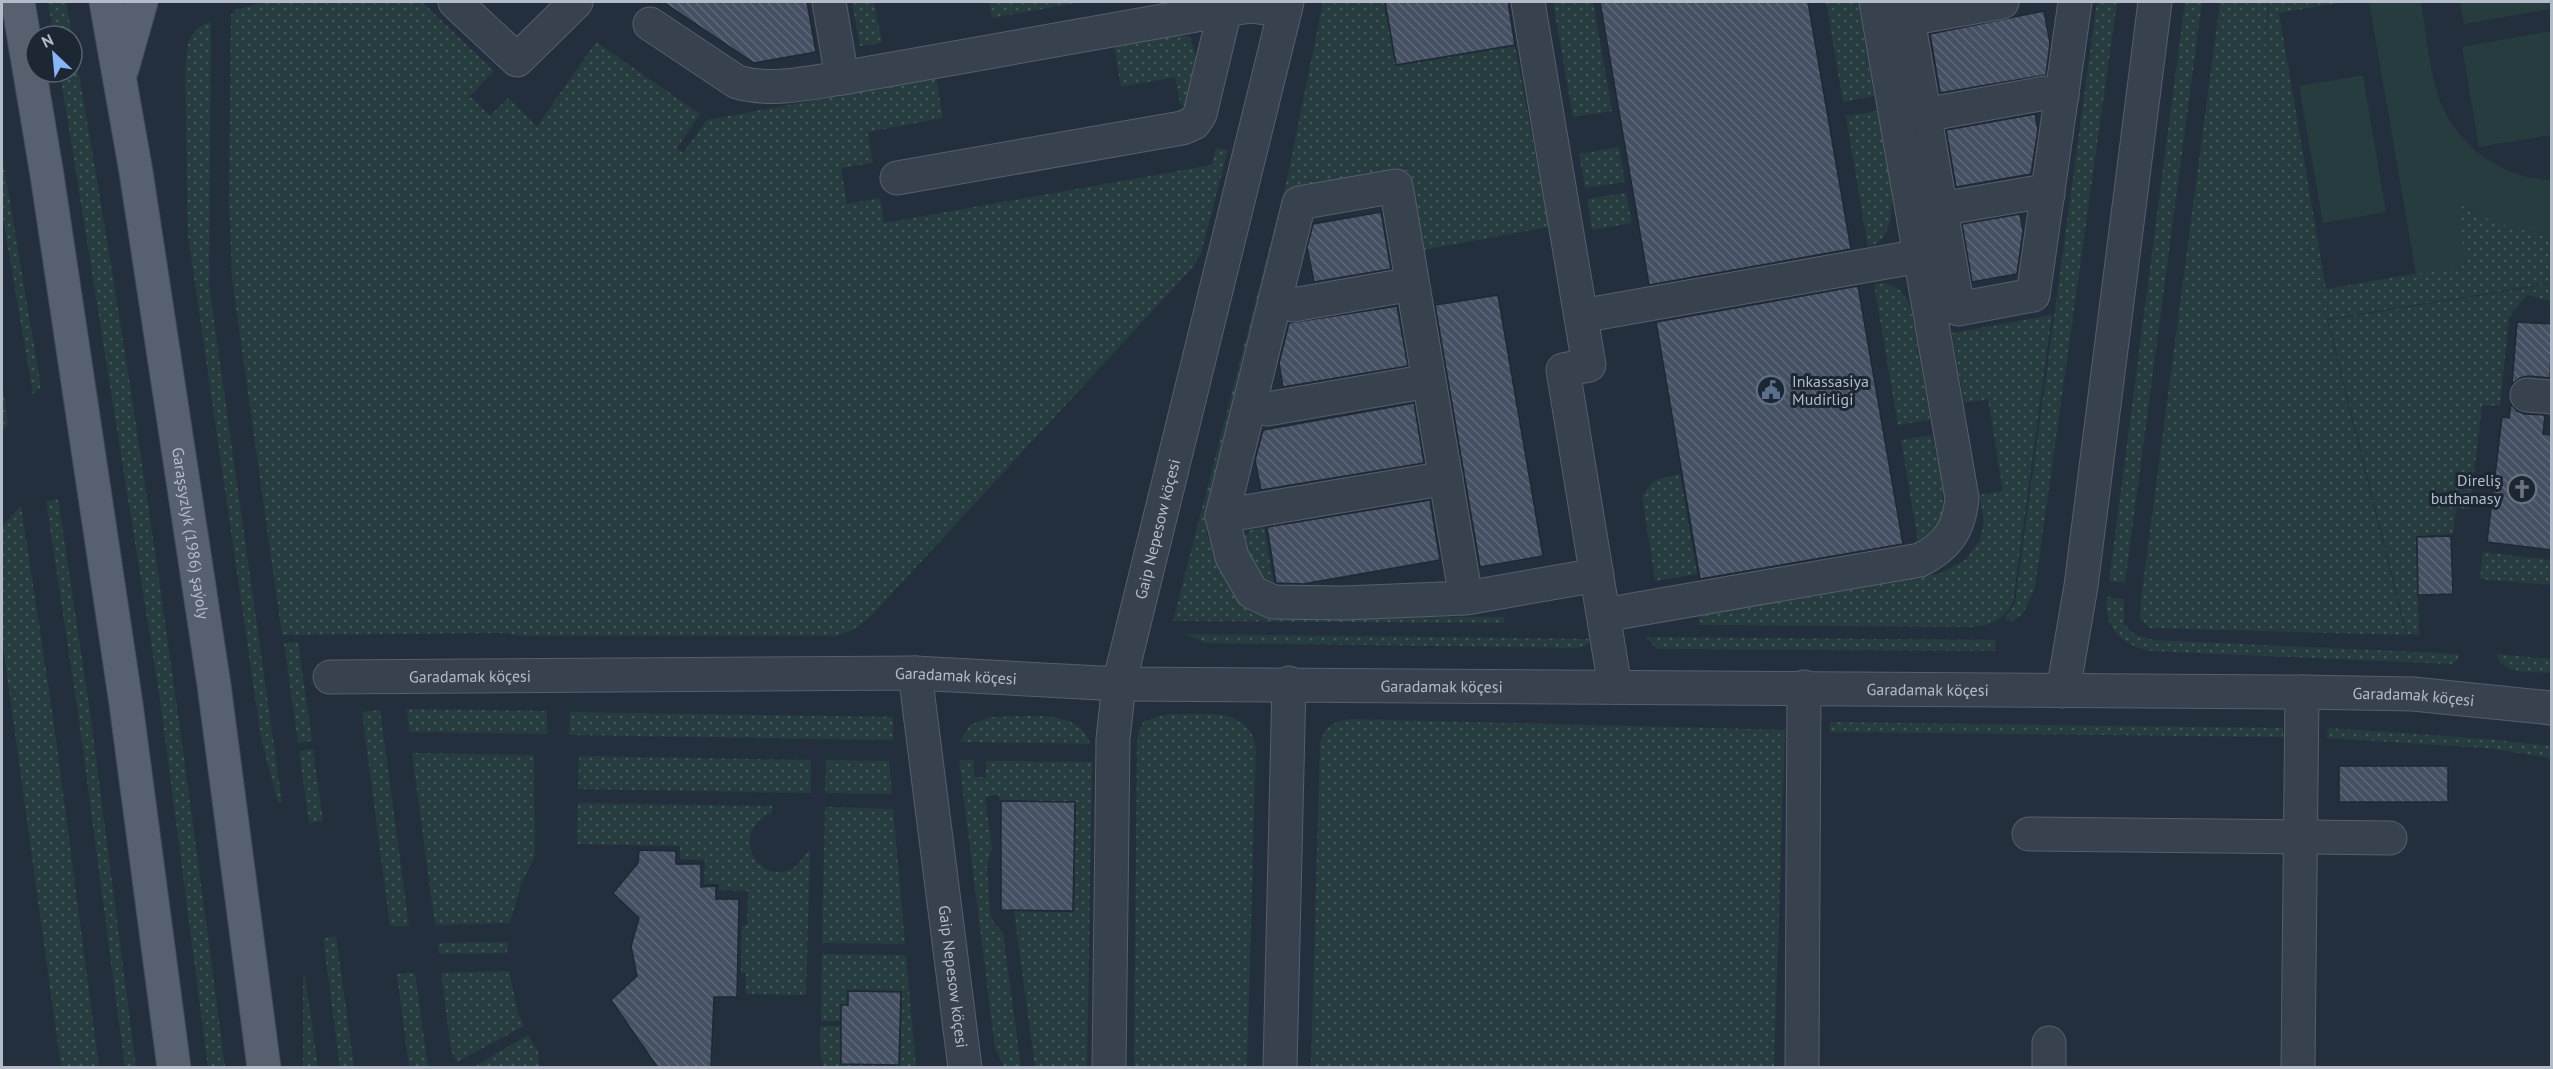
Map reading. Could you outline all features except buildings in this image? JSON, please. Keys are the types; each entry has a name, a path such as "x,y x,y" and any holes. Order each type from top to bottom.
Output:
{"main road":[{"name":"Garaşsyzlyk (1986) şaýoly","path":"106,2 120,77 214,685 264,1068"},
{"path":"120,77 141,2"},
{"path":"17,8 126,704 174,1068"}],"street":[{"path":"455,2 517,60 576,2"},
{"path":"829,2 842,78"},
{"path":"1528,2 1589,365 1563,370 1615,687"},
{"path":"1604,615 1920,560 1945,545 1954,532 1960,516 1962,498 1875,2"},
{"path":"2002,2 1906,10 1958,309 2033,295 2075,2"},
{"path":"2063,691 2081,586 2155,2"},
{"path":"897,178 1182,128 1194,123 1200,114 1226,6"},
{"path":"650,24 737,82 753,86 777,87 842,78 1226,6 1286,6"},
{"name":"Gaip Nepesow köçesi","path":"1109,1068 1113,739 1119,684 1286,6"},
{"path":"1924,115 2045,93 2061,96"},
{"path":"1466,598 1396,186 1299,203 1222,516 1232,557 1252,592 1273,602 1344,603 1466,598 1597,575"},
{"path":"1941,209 2033,193 2048,194"},
{"path":"1581,316 1920,256"},
{"path":"1276,300 1293,305 1412,284"},
{"path":"1250,405 1267,409 1429,381"},
{"path":"1222,516 1446,478"},
{"name":"Garadamak köçesi","path":"330,677 915,673 1119,684 1289,683 2302,692 2413,694 2552,708"},
{"name":"Gaip Nepesow köçesi","path":"915,673 965,1068"},
{"path":"1280,1068 1289,683"},
{"path":"1802,1068 1804,687"},
{"path":"2298,1068 2302,692"},
{"path":"2029,834 2390,838"}],"green space":[{"path":"48,2 66,2 70,24 52,24"},
{"path":"263,2 422,2 494,71 470,96 490,116 508,98 537,126 596,42 700,114 677,148 683,153 707,120 936,78 943,118 868,132 873,163 841,168 847,204 880,198 884,223 1212,165 1216,148 1228,150 1201,253 1193,267 870,617 853,630 836,636 527,636 502,633 282,635 232,279 229,194 231,15 235,10"},
{"path":"852,2 874,2 882,43 860,46"},
{"path":"989,2 1081,2 992,18"},
{"path":"1323,2 1384,2 1396,66 1515,46 1549,227 1423,250 1405,153 1408,171 1292,193 1207,523 1207,535 1212,548 1242,594 1279,616 1504,617 1504,623 1173,621 1288,175"},
{"path":"1553,2 1593,2 1612,111 1573,117"},
{"path":"1826,2 1858,2 1874,96 1843,102"},
{"path":"2097,2 2117,2 2035,588 2022,615 2012,621 2005,619 2015,603"},
{"path":"2185,2 2202,2 2125,583 2109,581"},
{"path":"2220,2 2268,2 2264,69 2406,635 2150,628 2140,619"},
{"path":"2269,2 2344,2 2279,13 2326,289 2466,265 2455,201 2501,224 2526,231 2551,233 2551,283 2327,319 2264,69"},
{"path":"2369,2 2421,2 2434,81 2442,106 2450,121 2461,136 2486,159 2517,174 2551,180 2551,233 2513,228 2456,202 2466,265 2416,274"},
{"path":"2460,2 2551,2 2551,9 2464,24"},
{"path":"211,21 209,285 282,803 278,803 261,738 188,235 185,71 188,42 196,29"},
{"path":"2551,31 2551,135 2479,147 2462,47"},
{"path":"1181,35 1190,37 1196,57 1185,106 1180,103 1175,77 1121,87 1114,47"},
{"path":"2363,75 2386,212 2323,223 2299,86"},
{"path":"62,84 80,84 111,267 152,533 225,1067 208,1067 160,699"},
{"path":"1877,111 1888,165 1892,207 1889,225 1882,239 1868,247 1846,116"},
{"path":"1619,147 1625,182 1585,188 1579,154"},
{"path":"2,155 40,381 40,388 33,394 2,212"},
{"path":"1626,193 1632,223 1592,230 1587,199"},
{"path":"1886,283 1900,290 1910,305 1930,420 1898,425 1874,284"},
{"path":"2551,284 2551,301 2527,295 2509,317 2500,406 2482,405 2470,509 2456,508 2453,534 2416,536 2419,635 2407,634 2328,320"},
{"path":"2052,315 2013,602 2002,617 1985,625 1972,627 1700,625 1699,616 1939,574 1965,560 1980,540 1984,520 1979,495 2003,491 1988,399 1964,403 1952,333"},
{"path":"2,381 8,423 2,432"},
{"path":"1932,435 1941,479 1943,511 1939,524 1931,535 1918,541 1901,440"},
{"path":"1680,474 1697,574 1655,581 1642,495 1655,480"},
{"path":"58,499 90,712 136,1067 125,1067 78,713 46,501"},
{"path":"21,505 53,717 99,1067 61,1067 2,639 2,527"},
{"path":"1264,527 1275,591 1263,584 1241,539 1251,530"},
{"path":"2483,552 2551,560 2551,585 2480,579"},
{"path":"2107,597 2124,599 2124,624 2134,634 2153,640 2459,654 2457,661 2451,664 2151,651 2131,645 2117,633 2108,617"},
{"path":"1184,634 1591,639 1586,646 1573,648 1206,643"},
{"path":"1646,637 1996,640 1995,651 1657,649"},
{"path":"298,642 312,741 298,743 284,643"},
{"path":"2497,654 2551,659 2551,673 2511,669 2499,661"},
{"path":"407,709 547,711 547,734 409,732"},
{"path":"380,710 409,926 390,926 362,712"},
{"path":"570,712 893,717 893,740 569,735"},
{"path":"1169,714 1209,714 1234,718 1244,724 1256,747 1247,1067 1134,1067 1137,744 1139,730 1144,721"},
{"path":"1032,716 1062,719 1074,724 1084,732 1090,744 960,742 970,725 990,717"},
{"path":"1352,719 1785,730 1774,1067 1311,1067 1320,744 1327,729 1340,721"},
{"path":"1830,722 2283,728 2283,737 1830,732"},
{"path":"2328,728 2488,739 2551,746 2551,758 2486,748 2327,738"},
{"path":"313,749 323,821 309,823 299,751"},
{"path":"412,753 534,755 535,856 521,884 510,923 435,925"},
{"path":"579,756 811,760 811,793 578,789"},
{"path":"826,760 889,761 892,794 825,793"},
{"path":"959,760 974,760 974,777 986,777 986,761 1092,762 1087,1067 1035,1067 1014,911 1074,912 1075,873 1001,872 1002,859 1075,861 1076,802 1012,800 1011,814 1002,814 999,795 985,797 992,848 987,866 990,911 992,920 1003,933 1021,1067 1004,1067 995,1048"},
{"path":"578,803 772,806 772,813 759,821 752,831 750,842 752,853 758,863 767,870 778,872 791,869 810,850 806,995 746,994 746,973 741,973 742,926 747,925 748,891 719,890 719,884 704,884 705,860 680,859 680,846 577,844"},
{"path":"825,807 893,809 905,944 822,943"},
{"path":"336,936 354,1067 340,1067 323,938"},
{"path":"508,942 507,953 439,954 438,943"},
{"path":"822,954 906,955 916,1067 824,1067 820,1055 820,1026 840,1026 840,1064 900,1065 902,991 848,990 847,1004 841,1004 840,1021 821,1021"},
{"path":"509,971 518,1013 524,1026 457,1062 451,1050 441,973"},
{"path":"415,973 428,1067 409,1067 397,974"},
{"path":"305,976 318,1067 303,1067 303,977"},
{"path":"528,1035 538,1051 539,1067 474,1067"}],"place":[{"name":"Inkassasiya Mudirligi","path":"1771,390"},
{"name":"Direliş buthanasy","path":"2522,489"}]}
